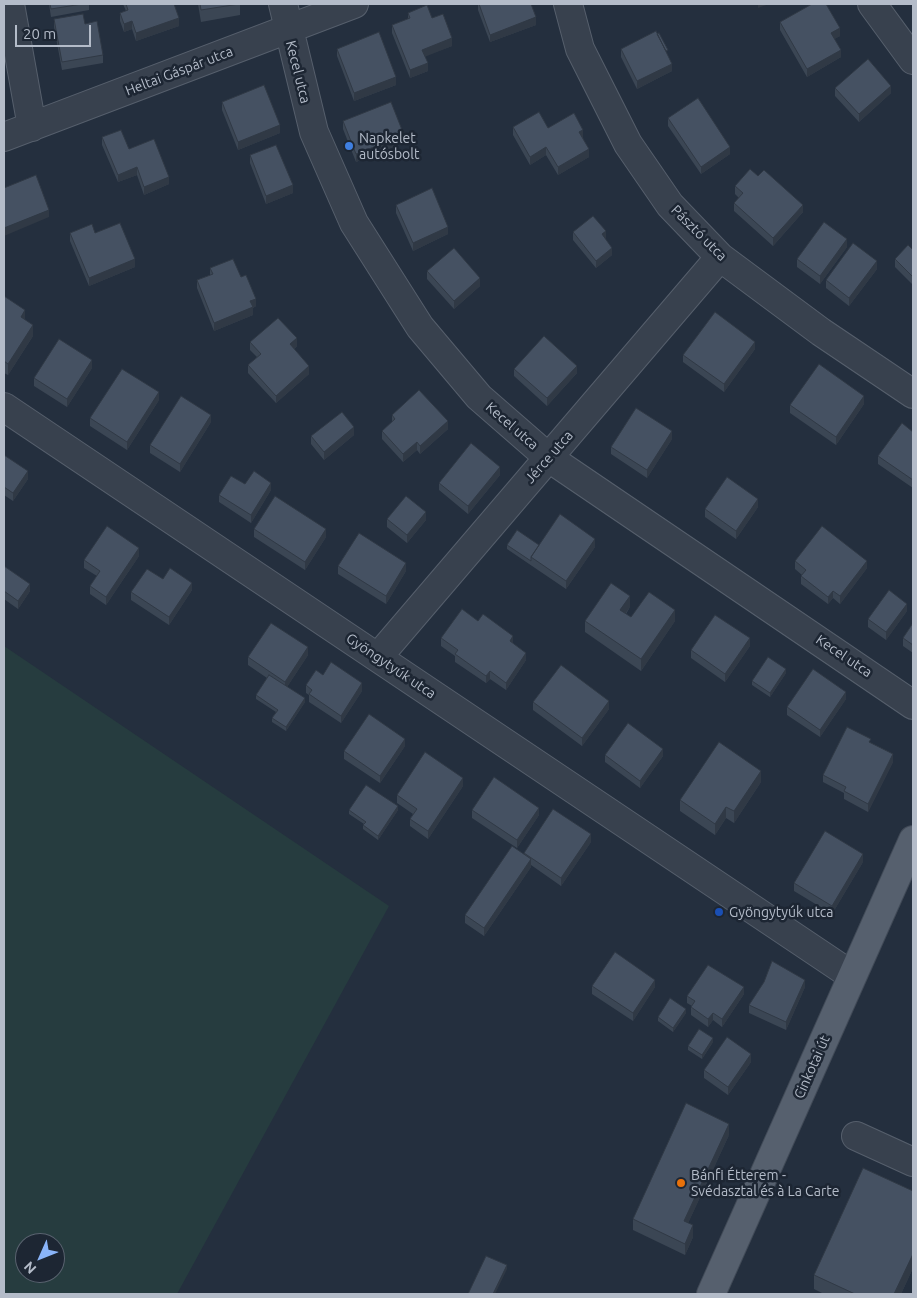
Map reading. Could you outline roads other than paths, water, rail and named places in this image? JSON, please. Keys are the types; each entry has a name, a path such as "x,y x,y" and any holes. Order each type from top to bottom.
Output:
{"main road":[{"name":"Cinkotai út","path":"711,1294 913,840"}],"street":[{"path":"10,4 32,127"},
{"name":"Heltai Gáspár utca","path":"4,137 32,127 285,17 354,4"},
{"name":"Pásztó utca","path":"568,4 580,49 628,144 670,204 720,257 821,332 913,394"},
{"path":"872,4 913,60"},
{"name":"Kecel utca","path":"285,17 314,132 354,223 420,327 479,397 549,458 913,705"},
{"name":"Jérce utca","path":"378,657 720,257"},
{"name":"Gyöngytyúk utca","path":"4,407 851,976"},
{"path":"856,1136 913,1162"}],"place":[{"name":"Napkelet autósbolt","path":"349,146"},
{"name":"Gyöngytyúk utca","path":"719,912"},
{"name":"Bánfi Étterem - Svédasztal és à La Carte","path":"681,1183"}]}
